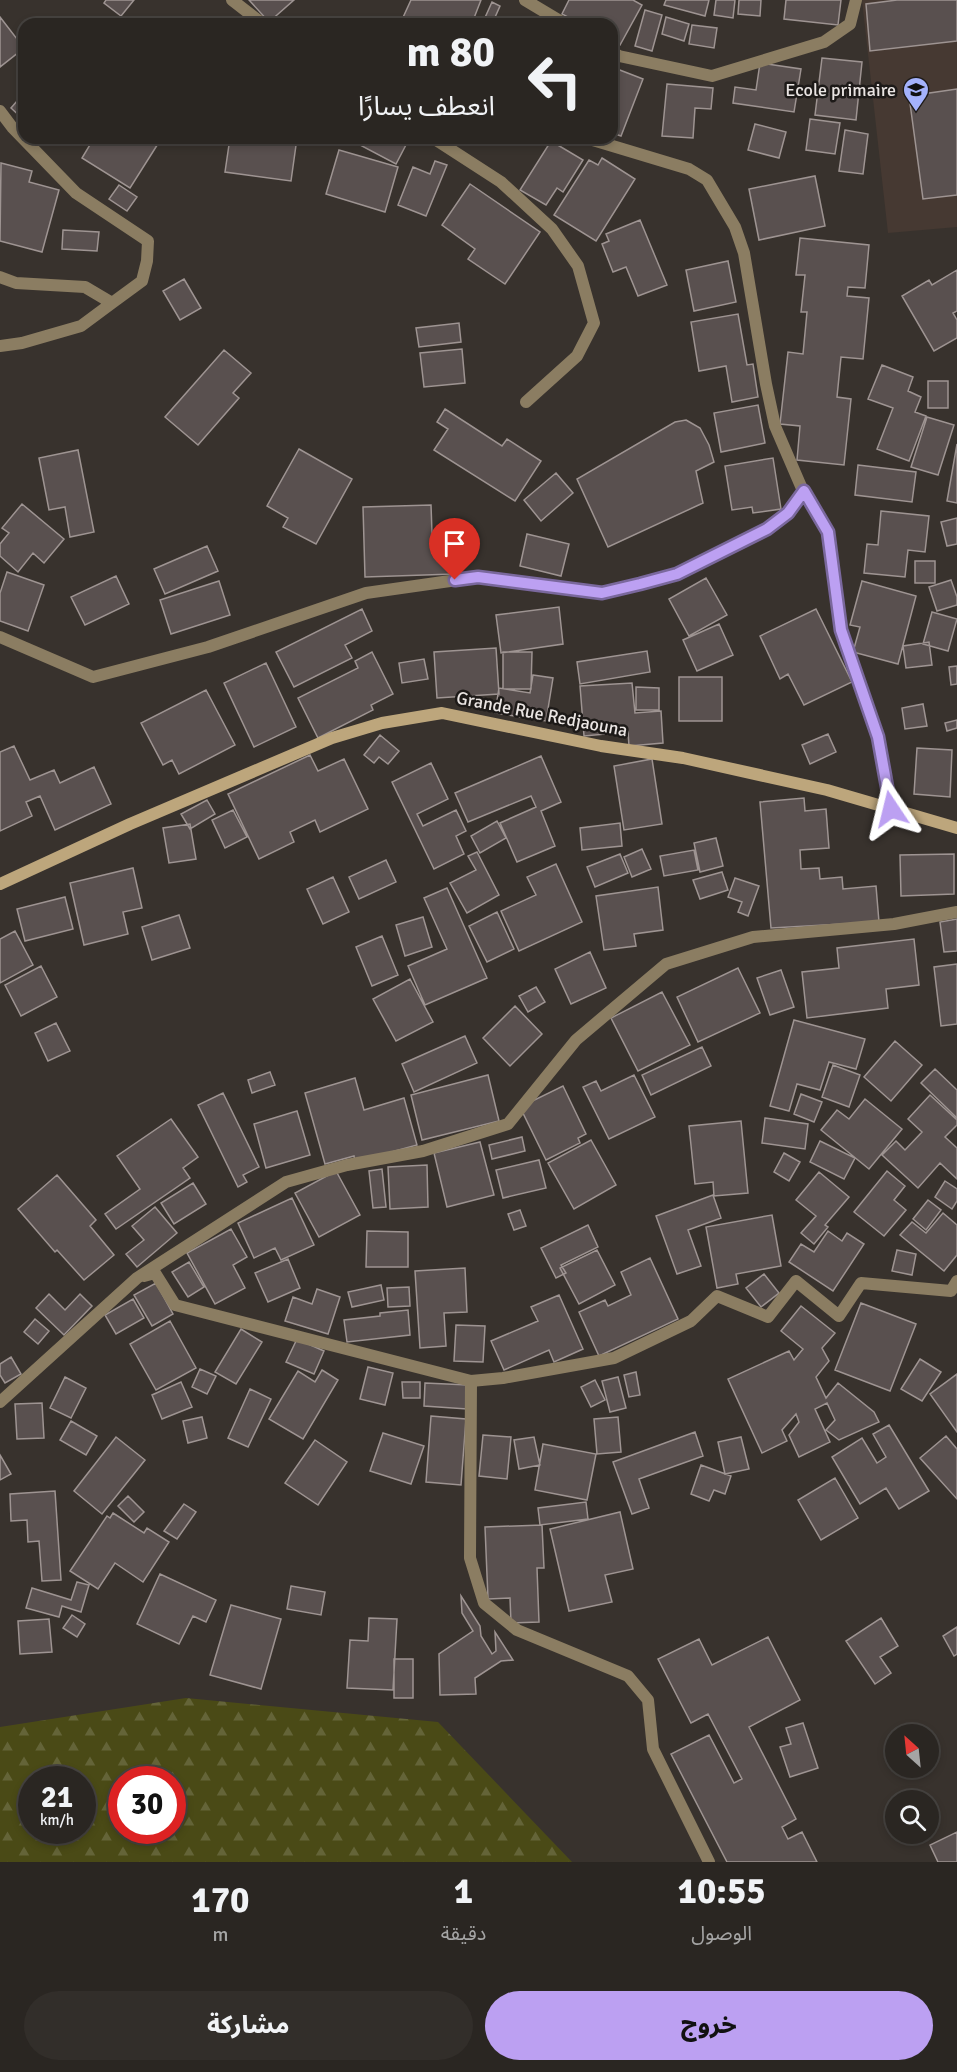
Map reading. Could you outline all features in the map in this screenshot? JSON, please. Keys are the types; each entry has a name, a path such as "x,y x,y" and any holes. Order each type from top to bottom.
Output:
{"street":[{"path":"232,0 255,18"},
{"path":"525,0 555,18"},
{"path":"618,55 712,76 824,42 850,24 856,0"},
{"path":"0,111 18,133"},
{"path":"0,346 22,344 81,326 142,281 147,261 148,241 76,193 28,144"},
{"path":"442,144 501,182 552,229 578,266 594,323 577,356 526,402"},
{"path":"606,144 689,169 707,180 735,227 744,253 775,426 804,491 828,532 841,630 878,737 891,809"},
{"path":"0,277 16,283 85,287 112,303"},
{"path":"0,637 93,677 208,647 366,593 478,577 602,593 677,574 767,529 788,513 804,491"},
{"name":"Grande Rue Redjaouna","path":"0,884 130,824 332,738 382,723 442,713 601,746 683,758 826,790 957,828"},
{"path":"0,1402 137,1278 286,1182 423,1150 508,1124 576,1040 666,964 753,937 894,924 957,912"},
{"path":"137,1278 155,1273 175,1305 471,1381 614,1359 691,1321 717,1296 768,1317 796,1281 839,1316 861,1283 951,1291 957,1281"},
{"path":"471,1381 470,1558 484,1603 517,1630 628,1676 648,1700 653,1749 709,1862"}],"shaded area":[{"name":"Ecole primaire","path":"862,0 957,0 957,227 888,233"}],"green space":[{"path":"186,1698 438,1722 572,1862 0,1862 0,1727"}],"building":[{"path":"106,0 134,0 121,16 104,3"},
{"path":"249,0 294,0 274,18 265,18"},
{"path":"411,0 481,0 474,18 403,18"},
{"path":"569,0 633,0 642,5 620,45 618,44 618,18 570,18 562,14"},
{"path":"666,0 709,0 705,16 664,5"},
{"path":"716,0 735,0 733,18 714,15"},
{"path":"739,0 761,0 760,16 738,14"},
{"path":"786,0 841,0 838,25 784,19"},
{"path":"897,0 957,0 957,41 870,51 866,4"},
{"path":"492,2 500,6 495,18 485,18"},
{"path":"645,10 662,15 652,51 635,46"},
{"path":"0,17 18,40 18,53 0,67"},
{"path":"666,17 689,24 684,41 662,34"},
{"path":"692,25 717,28 714,48 689,44"},
{"path":"822,58 862,62 856,120 815,115"},
{"path":"760,63 801,69 794,112 733,103 735,87 756,90"},
{"path":"618,69 643,79 621,136 618,135"},
{"path":"667,84 713,88 711,109 695,108 693,138 662,136"},
{"path":"957,89 957,195 923,199 909,96"},
{"path":"18,100 18,114 11,108"},
{"path":"810,119 840,123 835,154 806,150"},
{"path":"755,124 786,132 779,158 748,150"},
{"path":"845,130 868,134 863,174 839,171"},
{"path":"90,144 158,144 130,188 82,158"},
{"path":"229,144 296,144 291,181 225,172"},
{"path":"361,144 406,144 396,164"},
{"path":"549,144 556,144 583,160 563,192 557,188 546,205 520,190"},
{"path":"339,150 398,167 385,212 326,194"},
{"path":"602,158 635,179 596,241 554,215 589,160 598,165"},
{"path":"435,161 447,165 426,216 398,205 413,167 430,174"},
{"path":"1,163 32,171 29,182 59,190 42,252 0,241"},
{"path":"815,176 825,226 759,240 749,189"},
{"path":"470,184 540,232 505,284 468,259 475,249 442,225"},
{"path":"119,185 137,197 127,211 109,199"},
{"path":"640,220 667,285 638,296 626,267 613,272 602,244 609,241 606,234"},
{"path":"63,230 99,232 97,251 62,249"},
{"path":"800,238 869,245 865,288 848,287 847,296 869,298 863,359 841,357 837,397 851,399 844,465 797,460 800,426 780,424 788,352 803,354 807,312 801,312 805,275 796,275"},
{"path":"728,261 736,302 694,311 686,270"},
{"path":"957,270 957,311 953,313 957,320 957,338 934,351 902,296 929,280 932,285"},
{"path":"184,279 201,308 180,320 163,291"},
{"path":"738,314 747,365 753,364 758,397 732,402 726,366 699,371 691,322"},
{"path":"459,323 461,342 419,347 416,328"},
{"path":"462,349 465,383 424,387 420,353"},
{"path":"224,350 251,373 233,393 239,398 198,445 165,417"},
{"path":"882,365 913,377 908,391 921,397 915,412 926,416 909,461 877,449 893,408 868,399"},
{"path":"928,381 948,381 948,408 928,408"},
{"path":"758,405 765,443 721,452 714,413"},
{"path":"445,409 502,446 507,439 541,461 515,501 434,450 448,429 437,422"},
{"path":"927,417 954,425 938,475 911,467"},
{"path":"686,420 700,428 709,445 714,462 696,471 703,503 608,547 577,479 675,422"},
{"path":"957,444 957,503 947,501"},
{"path":"299,449 352,479 316,544 283,527 288,518 267,506"},
{"path":"78,450 94,532 70,537 65,507 49,510 39,458"},
{"path":"773,458 781,509 753,513 752,507 732,510 725,466"},
{"path":"858,465 916,472 912,502 855,495"},
{"path":"556,473 573,493 541,521 524,500"},
{"path":"22,504 64,539 44,563 33,553 18,572 0,556 0,544 9,533 2,528"},
{"path":"431,505 432,533 452,533 454,574 365,577 363,507"},
{"path":"881,511 929,516 925,552 908,550 905,577 864,573 867,544 878,545"},
{"path":"957,518 957,544 947,546 941,522"},
{"path":"527,534 569,544 561,576 520,566"},
{"path":"207,546 218,571 165,594 154,569"},
{"path":"915,561 935,561 935,583 915,583"},
{"path":"7,572 44,585 28,631 0,621 0,593"},
{"path":"116,576 129,604 85,625 71,597"},
{"path":"706,578 727,615 689,636 669,599"},
{"path":"951,580 957,597 957,605 937,611 929,587"},
{"path":"219,581 230,615 171,634 160,600"},
{"path":"862,581 916,596 898,664 853,652 860,627 850,625"},
{"path":"559,607 563,644 501,653 496,615"},
{"path":"362,609 372,631 345,645 352,658 294,687 276,652"},
{"path":"816,609 852,682 804,705 788,674 780,679 760,636"},
{"path":"932,612 957,619 948,651 923,644"},
{"path":"719,624 733,655 697,671 683,640"},
{"path":"929,642 932,665 906,668 903,646"},
{"path":"496,648 499,694 437,698 434,652"},
{"path":"647,651 650,672 580,684 577,662"},
{"path":"372,652 393,694 371,705 373,710 318,738 298,698 358,668 355,661"},
{"path":"503,652 532,652 531,689 503,689"},
{"path":"424,659 428,679 402,683 399,663"},
{"path":"266,663 296,727 254,747 224,683"},
{"path":"957,666 957,684 951,685 949,667"},
{"path":"533,675 553,678 546,721 495,713 499,688 530,693"},
{"path":"679,677 722,677 722,721 679,721"},
{"path":"632,683 635,713 661,711 663,743 629,746 628,732 584,736 580,686"},
{"path":"636,687 659,688 659,710 636,710"},
{"path":"206,690 235,745 179,774 172,760 163,765 141,723"},
{"path":"923,704 927,726 905,729 902,708"},
{"path":"957,720 957,728 947,731 945,723"},
{"path":"828,734 836,752 810,764 802,745"},
{"path":"380,735 399,751 388,764 379,757 374,763 364,755"},
{"path":"14,746 30,780 54,770 60,783 94,767 111,804 55,830 40,796 26,802 32,816 0,831 0,752"},
{"path":"917,748 952,750 950,797 914,794"},
{"path":"310,755 318,771 344,759 368,809 320,832 315,820 290,832 294,842 259,859 228,794"},
{"path":"541,756 561,802 541,811 555,846 517,862 500,823 536,807 531,796 468,822 455,793"},
{"path":"652,759 662,824 624,830 614,766"},
{"path":"431,763 448,799 417,814 423,826 456,810 466,831 456,836 464,854 434,869 392,782"},
{"path":"804,798 805,811 826,809 829,848 800,850 801,869 819,868 820,879 842,877 843,889 876,886 879,922 771,928 760,802"},
{"path":"207,800 215,814 190,829 181,814"},
{"path":"233,810 247,837 225,848 212,820"},
{"path":"497,821 506,838 480,853 471,836"},
{"path":"620,823 622,846 582,850 580,828"},
{"path":"190,824 196,859 169,863 163,828"},
{"path":"716,838 723,866 700,872 694,843"},
{"path":"642,849 651,869 632,877 624,857"},
{"path":"694,850 698,870 664,876 660,856"},
{"path":"477,852 499,895 467,913 450,883 476,870 468,856"},
{"path":"620,854 628,873 595,887 587,867"},
{"path":"954,854 954,894 901,896 900,855"},
{"path":"386,860 396,882 359,899 349,877"},
{"path":"556,864 582,922 519,951 501,911 536,895 527,877"},
{"path":"133,868 142,908 123,912 128,934 84,945 70,883"},
{"path":"722,872 728,890 700,899 693,880"},
{"path":"333,877 349,912 323,924 307,889"},
{"path":"735,878 759,886 748,916 738,912 742,902 728,897"},
{"path":"658,887 663,930 634,934 636,946 604,950 596,896"},
{"path":"447,888 487,978 425,1005 408,966 447,949 424,898"},
{"path":"65,897 73,929 25,941 17,909"},
{"path":"497,912 514,949 487,962 469,926"},
{"path":"179,915 190,948 152,960 142,927"},
{"path":"423,917 432,947 405,956 396,925"},
{"path":"957,919 957,951 944,952 940,922"},
{"path":"15,931 33,965 0,983 0,939"},
{"path":"382,936 398,975 372,986 356,947"},
{"path":"914,939 919,985 886,989 888,1008 807,1018 802,972 839,968 837,948"},
{"path":"590,952 606,988 571,1004 555,969"},
{"path":"957,964 957,1024 941,1026 934,967"},
{"path":"41,966 57,997 21,1016 5,985"},
{"path":"738,968 760,1013 698,1042 677,997"},
{"path":"781,970 794,1007 770,1015 757,978"},
{"path":"410,979 433,1022 396,1041 373,999"},
{"path":"536,987 545,1002 528,1012 519,996"},
{"path":"662,992 690,1045 638,1071 611,1018"},
{"path":"515,1006 542,1034 510,1066 483,1038"},
{"path":"794,1020 865,1039 856,1069 829,1062 820,1090 797,1084 789,1111 770,1106"},
{"path":"56,1023 70,1051 48,1061 35,1033"},
{"path":"465,1036 477,1063 414,1092 402,1064"},
{"path":"895,1041 922,1065 891,1101 864,1077"},
{"path":"702,1047 711,1066 651,1095 642,1075"},
{"path":"833,1065 860,1075 849,1107 822,1097"},
{"path":"935,1069 957,1090 957,1118 921,1083"},
{"path":"270,1072 275,1085 252,1093 248,1080"},
{"path":"488,1075 499,1121 422,1140 411,1095"},
{"path":"634,1075 655,1117 609,1139 583,1087 596,1081 601,1091"},
{"path":"355,1078 364,1110 404,1098 417,1145 355,1162 354,1156 325,1164 305,1093"},
{"path":"563,1086 586,1134 578,1138 580,1143 546,1160 520,1107"},
{"path":"223,1093 259,1167 243,1175 247,1182 238,1187 198,1105"},
{"path":"801,1094 822,1102 814,1122 794,1114"},
{"path":"930,1095 957,1120 957,1125 945,1137 957,1148 957,1179 940,1163 918,1188 882,1155 896,1141 905,1150 922,1132 908,1119"},
{"path":"865,1099 902,1129 869,1169 821,1130 837,1110 849,1119"},
{"path":"297,1111 310,1155 266,1168 254,1124"},
{"path":"765,1118 808,1124 805,1149 762,1143"},
{"path":"171,1119 198,1157 183,1168 190,1178 116,1229 105,1214 140,1189 117,1156"},
{"path":"741,1121 748,1193 714,1196 713,1182 695,1184 689,1126"},
{"path":"522,1137 525,1151 492,1159 489,1145"},
{"path":"591,1140 616,1185 574,1209 548,1163"},
{"path":"820,1141 855,1158 844,1179 810,1162"},
{"path":"480,1142 494,1195 447,1207 434,1153"},
{"path":"784,1153 800,1162 789,1181 774,1172"},
{"path":"539,1160 546,1188 503,1198 496,1170"},
{"path":"427,1165 428,1207 390,1209 388,1167"},
{"path":"382,1169 386,1207 373,1208 369,1171"},
{"path":"336,1171 360,1215 319,1237 295,1193"},
{"path":"887,1171 905,1186 894,1200 906,1210 884,1236 854,1212"},
{"path":"819,1172 849,1197 825,1225 828,1227 814,1244 801,1233 816,1216 796,1200"},
{"path":"57,1175 96,1220 90,1226 114,1255 84,1280 57,1250 55,1252 18,1209"},
{"path":"945,1181 957,1189 957,1201 952,1209 935,1197"},
{"path":"193,1183 206,1204 174,1224 161,1203"},
{"path":"713,1195 721,1218 688,1230 701,1266 677,1274 656,1216"},
{"path":"292,1198 314,1245 281,1260 275,1248 254,1258 238,1223"},
{"path":"928,1200 941,1210 926,1230 913,1219"},
{"path":"155,1207 177,1233 137,1267 126,1254 144,1240 132,1226"},
{"path":"520,1210 526,1226 514,1230 508,1214"},
{"path":"943,1213 957,1225 957,1255 944,1271 900,1235 912,1222 926,1233"},
{"path":"772,1215 781,1266 736,1274 738,1284 717,1288 706,1227"},
{"path":"588,1225 598,1247 561,1265 566,1273 556,1278 541,1248"},
{"path":"231,1229 247,1257 233,1265 245,1288 215,1304 187,1253"},
{"path":"367,1231 408,1232 408,1267 366,1267"},
{"path":"828,1231 842,1241 847,1233 864,1244 833,1291 789,1262 801,1244 814,1252"},
{"path":"597,1250 615,1285 579,1304 560,1268"},
{"path":"897,1250 916,1254 912,1275 892,1271"},
{"path":"650,1258 678,1319 599,1356 579,1312 605,1300 608,1306 631,1295 621,1272"},
{"path":"288,1259 300,1288 268,1302 255,1273"},
{"path":"189,1262 204,1287 188,1297 172,1272"},
{"path":"465,1268 467,1312 444,1313 446,1346 420,1348 415,1271"},
{"path":"764,1274 779,1293 761,1307 746,1288"},
{"path":"156,1283 173,1314 152,1326 134,1295"},
{"path":"381,1285 384,1300 352,1307 348,1292"},
{"path":"409,1287 410,1306 388,1307 387,1288"},
{"path":"317,1289 340,1297 328,1334 285,1321 293,1297 312,1304"},
{"path":"49,1294 65,1310 80,1294 92,1306 64,1335 36,1308"},
{"path":"559,1295 583,1349 554,1362 549,1350 504,1370 491,1341 538,1321 531,1307"},
{"path":"133,1299 144,1318 116,1334 105,1315"},
{"path":"861,1303 916,1324 890,1391 835,1370"},
{"path":"801,1306 835,1333 822,1348 829,1361 816,1377 826,1398 838,1383 874,1412 879,1422 839,1440 826,1430 835,1420 827,1403 815,1409 830,1442 799,1457 789,1435 799,1422 796,1414 782,1430 787,1441 762,1453 728,1379 789,1351 794,1360 803,1349 781,1331"},
{"path":"408,1310 410,1335 347,1342 344,1320"},
{"path":"35,1319 49,1331 38,1344 24,1332"},
{"path":"170,1321 196,1368 156,1390 130,1344"},
{"path":"456,1325 485,1326 483,1362 454,1361"},
{"path":"241,1329 262,1342 236,1384 215,1372"},
{"path":"297,1339 324,1351 314,1374 286,1362"},
{"path":"11,1357 21,1374 5,1383 0,1375 0,1364"},
{"path":"920,1359 941,1372 922,1401 901,1389"},
{"path":"368,1367 393,1373 385,1405 360,1399"},
{"path":"200,1369 216,1376 207,1394 192,1387"},
{"path":"322,1370 338,1380 303,1439 269,1419 298,1371 315,1382"},
{"path":"636,1372 640,1395 629,1397 624,1375"},
{"path":"957,1374 957,1432 930,1394"},
{"path":"65,1377 86,1388 71,1418 50,1408"},
{"path":"618,1377 626,1408 610,1412 602,1381"},
{"path":"595,1380 605,1400 591,1407 581,1387"},
{"path":"181,1382 192,1407 162,1419 152,1395"},
{"path":"402,1382 420,1382 420,1398 403,1398"},
{"path":"425,1383 468,1385 467,1409 424,1406"},
{"path":"250,1389 271,1399 248,1447 228,1438"},
{"path":"42,1403 44,1438 17,1439 15,1404"},
{"path":"431,1416 466,1419 461,1485 426,1482"},
{"path":"202,1417 207,1438 188,1443 183,1421"},
{"path":"618,1417 621,1452 597,1454 594,1419"},
{"path":"71,1421 97,1436 86,1455 60,1440"},
{"path":"889,1425 929,1491 899,1509 886,1488 860,1504 832,1457 862,1438 877,1463 886,1457 873,1434"},
{"path":"695,1432 703,1456 639,1479 649,1508 632,1514 613,1462"},
{"path":"383,1433 424,1446 411,1484 370,1471"},
{"path":"483,1435 511,1437 507,1479 479,1476"},
{"path":"946,1436 957,1449 957,1499 920,1458"},
{"path":"116,1437 145,1460 102,1514 74,1491"},
{"path":"534,1437 540,1465 519,1469 514,1440"},
{"path":"741,1437 749,1469 725,1474 718,1442"},
{"path":"315,1440 347,1462 318,1505 285,1483"},
{"path":"543,1444 596,1454 587,1500 535,1490"},
{"path":"0,1455 11,1474 0,1480"},
{"path":"701,1465 731,1476 725,1494 714,1490 709,1501 691,1494"},
{"path":"835,1478 858,1518 821,1540 798,1500"},
{"path":"55,1491 61,1580 42,1581 39,1541 28,1542 27,1520 11,1521 10,1494"},
{"path":"128,1496 144,1512 134,1522 118,1506"},
{"path":"586,1502 588,1519 540,1525 538,1508"},
{"path":"184,1504 196,1512 177,1539 164,1531"},
{"path":"620,1512 633,1569 605,1575 612,1602 569,1611 550,1529"},
{"path":"113,1513 144,1533 147,1528 169,1542 143,1582 115,1563 98,1589 70,1571 107,1516 110,1518"},
{"path":"542,1525 544,1568 537,1568 539,1622 511,1623 510,1598 488,1599 485,1527"},
{"path":"160,1574 216,1600 206,1622 193,1616 179,1644 137,1624"},
{"path":"77,1582 89,1585 81,1612 62,1606 59,1617 26,1608 32,1588 71,1600"},
{"path":"291,1586 325,1592 321,1615 287,1609"},
{"path":"461,1596 480,1626 481,1636 492,1654 496,1651 495,1632 513,1660 501,1661 475,1678 476,1694 440,1695 439,1654 473,1631 462,1613"},
{"path":"231,1605 281,1619 261,1689 210,1675"},
{"path":"72,1615 85,1624 77,1637 63,1628"},
{"path":"369,1618 397,1619 393,1690 347,1688 350,1640 368,1641"},
{"path":"881,1618 898,1646 880,1657 891,1673 875,1684 846,1641"},
{"path":"49,1619 52,1652 20,1654 18,1621"},
{"path":"957,1627 957,1654 954,1656 943,1636"},
{"path":"768,1637 800,1700 749,1727 796,1819 782,1827 788,1839 802,1832 817,1862 727,1862 671,1754 709,1735 734,1783 742,1779 708,1714 691,1723 658,1659 699,1639 712,1665"},
{"path":"394,1659 413,1659 413,1698 394,1698"},
{"path":"803,1723 818,1768 790,1777 780,1747 791,1744 786,1728"},
{"path":"957,1832 957,1862 938,1862 930,1845 939,1844 939,1841"}],"place":[{"name":"Ecole primaire","path":"916,113"}],"route":[{"path":"455,580 478,577 602,593 640,584 677,574 767,529 788,513 804,491 828,532 841,630 878,737 891,809"}]}
